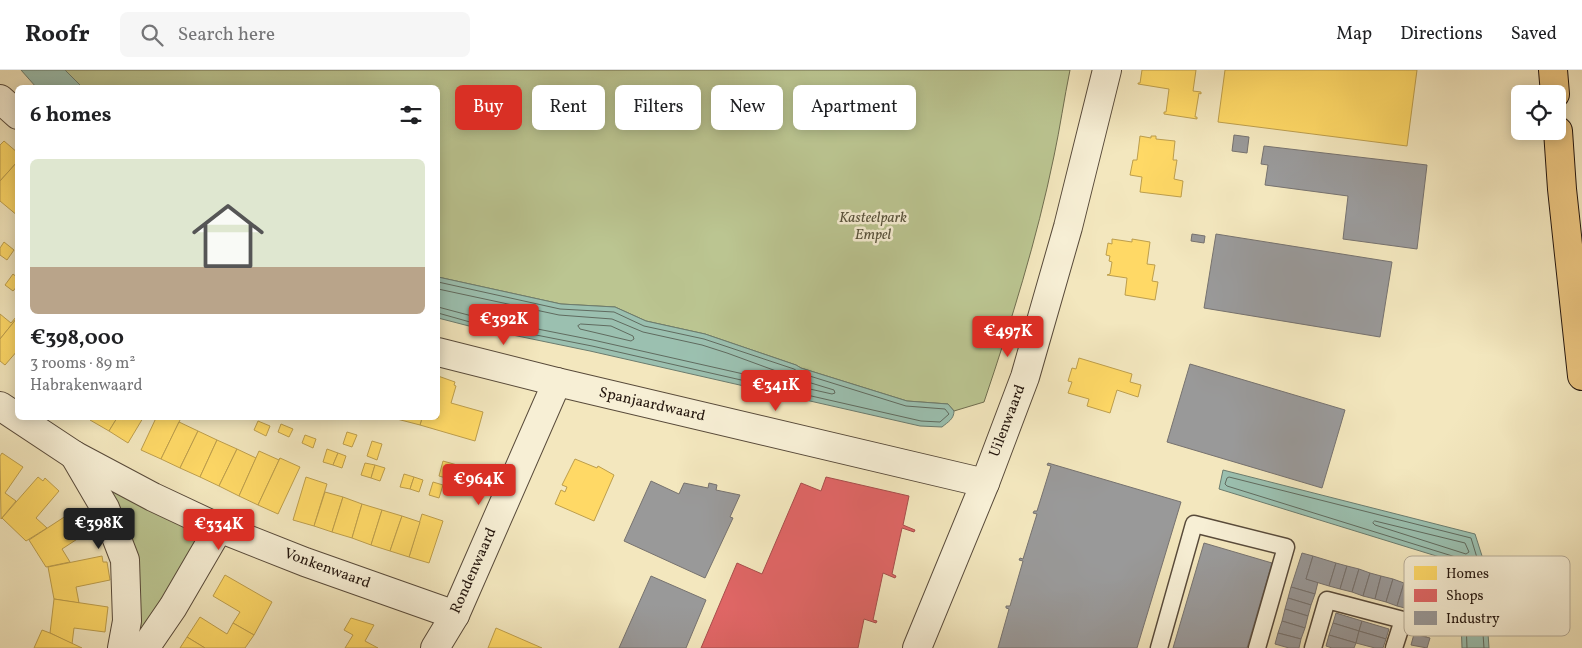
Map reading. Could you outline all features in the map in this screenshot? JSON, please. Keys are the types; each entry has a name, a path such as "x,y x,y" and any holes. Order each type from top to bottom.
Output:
{"highway":[{"path":"1553,70 1554,85"},
{"path":"1559,140 1582,376"}],"street":[{"name":"Uilenwaard","path":"917,648 985,483 1025,377 1068,227 1107,70"},
{"path":"0,98 15,112"},
{"name":"Spanjaardwaard","path":"440,353 985,483"},
{"name":"Rondenwaard","path":"435,648 455,616 557,382"},
{"name":"Vonkenwaard","path":"0,406 15,416"},
{"name":"Vonkenwaard","path":"21,420 74,455 153,497 219,528 305,562 455,616"},
{"path":"74,455 104,508 125,560 127,621 122,648"},
{"path":"145,648 173,607 219,528"}],"lane":[{"path":"1159,648 1194,524 1286,546 1257,648"},
{"path":"1313,648 1327,600 1403,620 1394,648"}],"green space":[{"name":"Kasteelpark Empel","path":"65,70 1070,70 1056,145 1032,249 984,402 954,411 948,404 907,401 801,368 705,334 646,321 615,307 561,304 440,277 440,85 79,85"},
{"path":"115,490 192,529 196,535 197,544 145,630 140,630 137,626 111,492"}],"water":[{"path":"21,70 65,70 80,85 34,85"},
{"path":"440,277 561,304 615,307 646,321 705,334 801,368 907,401 948,404 954,411 954,414 942,427 920,426 590,351 440,319"},
{"path":"1223,470 1475,534 1482,556 1436,556 1219,489"},
{"path":"1462,636 1488,636 1489,648 1462,648"}],"building: Homes":[{"path":"1142,70 1196,70 1193,91 1201,92 1201,94 1199,93 1195,117 1197,119 1164,114 1166,112 1169,89 1138,84 1140,83"},
{"path":"1225,70 1417,70 1407,146 1218,122"},
{"path":"1140,136 1151,138 1151,136 1156,136 1156,139 1175,141 1173,160 1177,160 1174,179 1183,181 1181,197 1140,192 1142,177 1130,175 1133,160 1137,160"},
{"path":"4,141 15,150 15,164 0,181 0,145"},
{"path":"15,164 15,214 0,201 0,181"},
{"path":"1112,239 1132,242 1132,239 1150,242 1147,264 1155,265 1152,281 1158,282 1155,300 1125,295 1127,278 1107,275 1110,274 1112,262 1109,261 1110,256 1106,255 1108,243 1112,244"},
{"path":"4,242 14,250 7,260 0,255 0,248"},
{"path":"13,274 15,276 15,289 13,291 5,285"},
{"path":"0,314 11,323 15,318 15,320 0,339"},
{"path":"15,320 15,353 5,365 0,361 0,339"},
{"path":"1079,358 1132,374 1130,382 1141,385 1138,397 1117,390 1110,413 1087,406 1089,399 1068,393 1072,382 1068,381 1072,368 1076,369"},
{"path":"440,377 455,382 454,385 456,386 451,403 483,412 475,441 420,425 421,420 440,420"},
{"path":"90,420 116,420 109,431"},
{"path":"116,420 142,420 128,443 109,431"},
{"path":"155,420 180,420 161,459 141,450"},
{"path":"401,420 421,420 420,425"},
{"path":"258,421 270,426 266,436 254,430"},
{"path":"179,422 198,431 180,468 161,459"},
{"path":"281,424 293,429 289,437 278,432"},
{"path":"198,431 217,440 200,477 180,468"},
{"path":"347,432 357,435 352,447 343,444"},
{"path":"305,435 316,439 313,448 302,443"},
{"path":"217,440 237,449 219,486 200,477"},
{"path":"372,441 382,444 377,460 367,456"},
{"path":"237,449 256,458 239,496 219,486"},
{"path":"327,449 338,453 333,465 323,462"},
{"path":"259,451 279,460 280,458 258,505 239,496"},
{"path":"2,453 23,467 5,493 16,501 1,519 0,456"},
{"path":"338,453 346,456 342,468 333,465"},
{"path":"280,458 300,467 278,514 258,505"},
{"path":"575,459 597,468 598,466 614,475 594,521 555,504 561,490 565,492 567,487 562,485"},
{"path":"443,461 475,470 471,485 439,476"},
{"path":"365,463 375,465 371,478 361,475"},
{"path":"375,465 385,468 380,481 371,478"},
{"path":"404,474 414,477 410,489 400,487"},
{"path":"38,477 43,481 45,478 59,491 36,518 47,528 26,541 2,518"},
{"path":"306,477 327,484 314,526 293,520"},
{"path":"414,477 423,480 419,492 410,489"},
{"path":"433,482 443,485 439,498 429,495"},
{"path":"325,492 343,497 332,532 314,526"},
{"path":"343,497 362,504 352,538 332,532"},
{"path":"362,504 382,510 371,545 352,538"},
{"path":"75,510 88,532 62,549 70,562 46,567 29,540"},
{"path":"382,510 402,516 390,551 371,545"},
{"path":"422,514 443,521 429,563 409,557"},
{"path":"402,516 420,522 409,557 390,551"},
{"path":"102,556 103,562 107,562 110,580 76,587 79,603 54,599 48,567"},
{"path":"225,575 272,602 254,635 233,623 240,612 213,596"},
{"path":"54,599 108,607 105,632 74,628 72,644 50,633"},
{"path":"200,617 227,634 233,623 254,635 245,648 205,648 187,637"},
{"path":"351,618 374,625 365,641 378,648 345,648 353,635 344,630"},
{"path":"496,628 542,648 488,648"},
{"path":"42,630 50,633 82,648 34,648"},
{"path":"187,637 205,648 180,648"}],"building: Shops":[{"path":"826,477 909,496 903,525 915,530 914,532 902,528 892,574 896,576 895,578 883,573 873,620 877,621 876,623 864,619 858,648 701,648 737,563 762,574 801,483 821,491"}],"building: Industry":[{"path":"1234,135 1249,137 1247,153 1232,151"},
{"path":"1264,146 1427,165 1417,249 1343,239 1348,196 1265,185 1268,165 1261,164"},
{"path":"1192,234 1205,236 1204,243 1191,241"},
{"path":"1216,234 1392,262 1380,337 1204,308"},
{"path":"1190,364 1345,410 1322,488 1167,442"},
{"path":"1048,463 1181,502 1137,648 998,648 1009,609 1006,606 1010,606 1023,561 1019,560 1020,558 1023,559 1037,514 1033,513 1037,511 1051,466 1047,465"},
{"path":"651,481 679,494 684,483 708,488 709,483 717,485 716,490 740,495 730,517 733,518 705,578 624,541"},
{"path":"1204,543 1272,563 1247,648 1173,648"},
{"path":"1302,553 1313,556 1306,579 1318,582 1315,594 1291,587"},
{"path":"1313,556 1336,563 1329,586 1306,579"},
{"path":"1336,563 1347,566 1340,589 1329,586"},
{"path":"1347,566 1359,569 1352,592 1340,589"},
{"path":"1359,569 1370,573 1363,596 1352,592"},
{"path":"1370,573 1381,576 1375,599 1363,596"},
{"path":"651,576 706,600 686,648 619,648"},
{"path":"1381,576 1393,579 1386,602 1375,599"},
{"path":"1393,579 1404,583 1397,606 1386,602"},
{"path":"1404,583 1404,608 1397,606"},
{"path":"1291,587 1315,594 1311,605 1288,598"},
{"path":"1288,598 1311,605 1308,616 1285,609"},
{"path":"1285,609 1308,616 1305,628 1282,621"},
{"path":"1336,613 1362,621 1359,631 1333,623"},
{"path":"1282,621 1305,628 1301,639 1278,633"},
{"path":"1362,621 1389,629 1386,639 1359,631"},
{"path":"1333,623 1359,631 1356,643 1329,635"},
{"path":"1359,631 1386,639 1383,648 1356,643"},
{"path":"1278,633 1301,639 1299,648 1289,648 1275,644"},
{"path":"1329,635 1356,643 1354,648 1332,648 1326,646"},
{"path":"1413,636 1430,638 1427,648 1411,645"}]}
